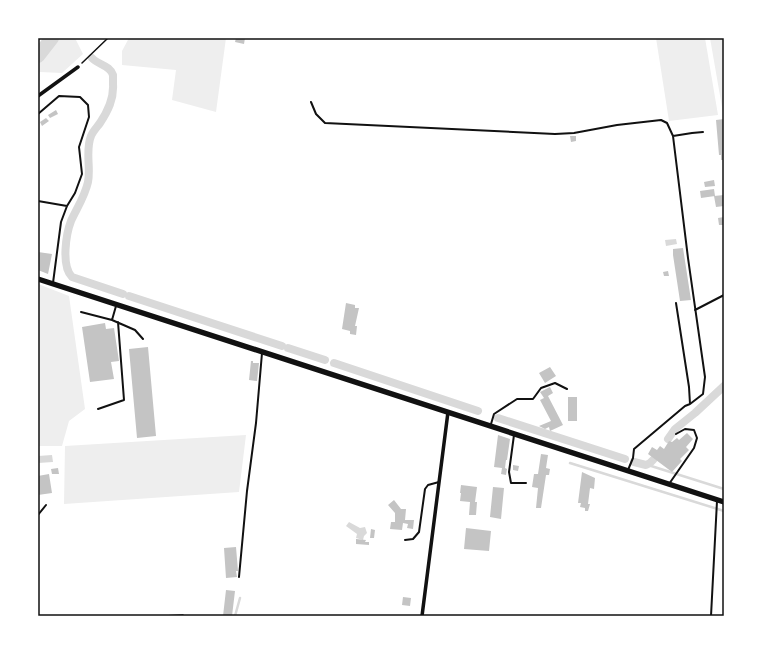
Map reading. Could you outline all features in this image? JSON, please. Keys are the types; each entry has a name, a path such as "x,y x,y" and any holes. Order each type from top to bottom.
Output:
{"main road":[{"path":"38,279 724,502"}],"street":[{"path":"38,96 78,67"},
{"path":"422,616 448,412"}],"lane":[{"path":"38,114 59,96 80,97 88,105 88,116 79,147 82,174 75,193 66,206 61,222 53,284"},
{"path":"311,102 316,114 325,123 555,134 574,133 617,125 661,120 667,123 673,136 705,377 703,394 685,406 634,449 633,458 628,470"},
{"path":"673,136 703,132"},
{"path":"38,201 66,206"},
{"path":"695,310 724,295"},
{"path":"676,302 689,387 690,404"},
{"path":"112,320 117,304"},
{"path":"81,312 118,322 135,330 144,339"},
{"path":"98,409 124,400 118,322"},
{"path":"239,578 247,491 257,415 262,352"},
{"path":"491,426 494,414 517,399 533,399 541,388 555,383 567,388"},
{"path":"669,484 694,448 697,438 694,430 685,429 676,434"},
{"path":"514,434 509,472 511,483 526,484"},
{"path":"405,540 413,539 419,532 425,489 428,485 439,482"},
{"path":"711,616 717,500"},
{"path":"38,515 46,505"}],"path":[{"path":"78,67 108,38"},
{"path":"163,616 182,615"}],"shaded area":[{"path":"57,38 75,38 83,54 62,73 40,72 38,76 38,63"},
{"path":"129,38 226,38 216,112 172,100 176,70 122,65 122,51"},
{"path":"656,38 705,38 718,115 669,121"},
{"path":"710,38 724,38 724,113 723,113"},
{"path":"676,239 677,244 666,246 665,240"},
{"path":"38,284 69,296 85,409 69,421 62,446 38,446"},
{"path":"246,435 239,492 64,504 65,446"},
{"path":"52,455 53,462 38,463 38,456"},
{"path":"349,522 360,528 365,527 367,533 363,540 356,538 357,534 346,526"}],"building":[{"path":"236,38 245,38 244,44 235,42"},
{"path":"56,110 58,114 50,118 48,115"},
{"path":"46,118 49,121 42,126 40,122"},
{"path":"724,119 724,160 721,160 721,155 719,155 716,120"},
{"path":"570,136 576,136 576,141 571,142"},
{"path":"714,180 715,186 705,187 704,182"},
{"path":"714,189 715,196 701,198 700,191"},
{"path":"724,195 724,206 716,207 714,196"},
{"path":"724,217 724,225 719,225 718,218"},
{"path":"683,248 691,300 680,301 673,249"},
{"path":"38,252 52,254 48,274 38,270"},
{"path":"668,271 669,276 664,276 663,272"},
{"path":"346,303 355,305 355,308 359,308 355,326 357,326 356,335 350,334 350,331 342,329"},
{"path":"105,323 106,329 114,328 119,361 111,362 114,379 90,382 82,327"},
{"path":"148,347 156,436 137,438 129,349"},
{"path":"251,361 253,361 253,363 259,363 257,381 249,380"},
{"path":"550,367 556,376 545,383 539,373"},
{"path":"550,387 553,393 548,396 563,425 550,431 549,427 545,429 539,426 551,421 540,400 544,398 540,392"},
{"path":"568,397 577,397 577,421 568,421"},
{"path":"687,433 693,439 686,447 689,450 680,459 682,461 672,472 648,454 652,447 657,450 660,446 664,449 669,441 672,442 677,438 679,440"},
{"path":"498,435 510,439 505,468 507,469 506,475 501,474 502,468 494,467"},
{"path":"541,454 548,455 546,468 550,469 549,475 546,475 541,508 536,508 538,488 532,487 534,474 538,474"},
{"path":"513,465 519,466 518,471 513,470"},
{"path":"58,468 59,474 52,474 51,469"},
{"path":"582,472 595,478 594,489 590,488 588,504 590,504 588,511 585,511 585,508 580,507 581,503 578,503"},
{"path":"49,474 52,493 38,495 38,476"},
{"path":"461,485 477,487 475,502 477,502 476,515 469,515 470,502 460,501"},
{"path":"493,487 504,488 501,519 490,517"},
{"path":"394,500 401,509 406,509 405,520 414,520 413,529 407,528 408,524 403,523 402,530 390,529 391,522 395,522 395,513 388,505"},
{"path":"466,528 491,531 489,551 464,549"},
{"path":"371,529 375,530 374,538 370,538"},
{"path":"356,539 366,540 365,542 369,542 369,545 356,544"},
{"path":"236,547 237,577 226,578 224,548"},
{"path":"226,590 235,591 232,616 223,616"},
{"path":"403,597 411,598 410,606 402,605"}],"waterway":[{"path":"38,56 52,38"},
{"path":"92,58 107,67 113,75 113,95 108,109 93,132 89,142 88,182 83,197 69,227 66,242 66,265 72,277 123,294"},
{"path":"129,296 282,346"},
{"path":"288,348 325,360"},
{"path":"334,363 478,411"},
{"path":"668,439 675,429 724,386"},
{"path":"498,418 625,459"},
{"path":"634,462 646,465 653,460"},
{"path":"570,463 724,511"},
{"path":"648,465 724,489"},
{"path":"235,616 240,598"}]}
